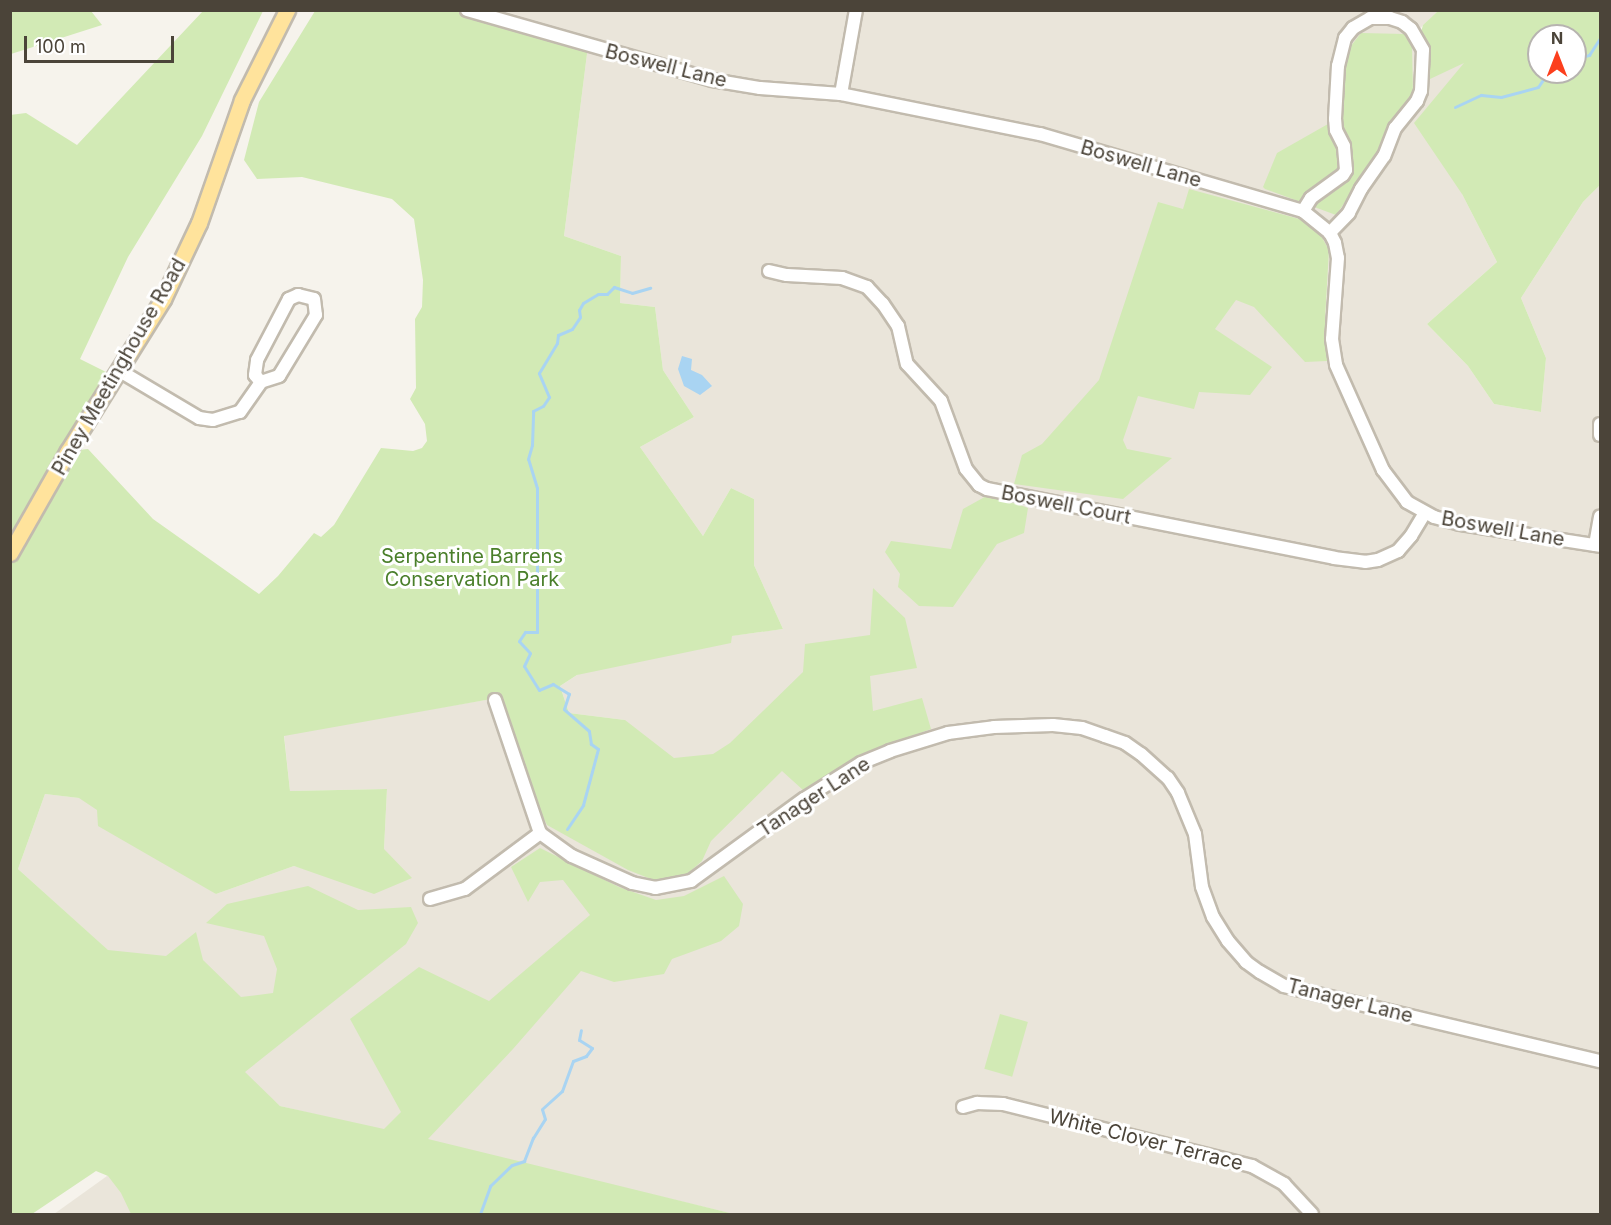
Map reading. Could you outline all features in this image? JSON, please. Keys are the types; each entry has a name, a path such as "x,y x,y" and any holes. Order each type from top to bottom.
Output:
{"main road":[{"name":"Piney Meetinghouse Road","path":"10,553 68,451 163,300 199,224 242,100 287,10"}],"street":[{"name":"Boswell Lane","path":"467,10 712,80 760,88 841,94 1040,134 1303,211 1330,233 1338,258 1332,317 1332,339 1336,365 1383,470 1407,502 1425,513 1460,524 1598,545"},
{"path":"841,94 856,10"},
{"path":"1303,211 1311,198 1343,175 1346,170 1345,153 1335,119 1338,66 1345,38 1353,28 1370,18 1390,18 1402,22 1411,29 1423,50 1422,79 1417,101 1395,128 1384,156 1361,189 1349,213 1330,233"},
{"name":"Boswell Court","path":"769,271 787,275 842,278 867,287 883,304 898,326 907,364 941,400 966,469 974,480 987,489 1334,558 1365,562 1378,560 1398,551 1411,536 1425,513"},
{"path":"120,371 199,418 213,420 240,412 261,382 279,376 316,315 316,303 310,297 298,295 289,299 257,360 255,375 261,382"},
{"path":"1600,424 1600,435"},
{"path":"1598,545 1600,516"},
{"path":"430,899 465,890 540,833 495,700"},
{"name":"Tanager Lane","path":"540,833 572,856 632,883 655,888 681,885 714,865 804,799 861,763 890,751 948,733 994,727 1053,725 1082,728 1125,743 1168,778 1179,793 1195,834 1202,887 1213,917 1245,962 1260,972 1284,986 1600,1061"},
{"name":"White Clover Terrace","path":"963,1107 977,1103 1003,1104 1252,1166 1284,1184 1311,1215"}],"shaded area":[{"path":"467,11 1438,11 1416,32 1465,62 1462,194 1497,262 1427,324 1468,366 1494,404 1541,412 1546,358 1521,298 1583,202 1600,185 1600,1214 734,1214 280,1106 18,869 45,794 97,800 216,894 294,866 319,873 384,849 387,789 290,791 284,734 497,698 528,787 625,720 569,713 560,686 613,652 783,629 754,565 754,499 731,488 703,536 640,447 694,417 663,370 655,307 620,303 621,256 564,236 588,46"},
{"path":"135,1156 288,1214 54,1214"}],"green space":[{"path":"11,10 91,11 102,25 11,54"},
{"name":"Serpentine Barrens Conservation Park","path":"203,11 263,11 202,136 128,257 80,359 116,377 69,451 88,449 153,519 259,594 278,576 314,533 321,537 334,525 381,448 413,451 422,448 427,441 425,424 410,399 416,388 415,319 422,307 423,280 414,219 392,199 302,177 257,179 244,160 259,102 315,11 467,11 588,46 564,236 621,256 620,303 655,307 663,370 694,417 640,447 703,536 731,488 754,499 754,565 783,629 732,636 731,643 577,675 560,686 569,713 625,720 674,758 713,754 730,743 803,672 805,644 870,635 873,588 905,618 917,668 870,676 873,711 922,698 931,729 865,753 803,790 782,771 711,841 702,861 686,875 674,880 656,881 628,870 547,825 528,787 497,698 284,736 290,791 387,789 384,849 412,878 374,894 294,866 216,894 98,826 97,810 79,798 45,794 18,869 108,950 166,956 196,932 203,960 241,997 273,993 277,969 264,936 206,923 227,904 308,886 358,910 411,907 418,923 406,944 245,1072 280,1106 384,1129 401,1112 350,1019 419,967 489,1001 590,915 563,880 540,882 528,902 511,867 540,848 619,887 656,900 684,896 724,876 743,904 739,926 721,941 672,959 664,974 614,982 581,971 513,1049 428,1139 734,1214 131,1214 121,1193 108,1176 96,1171 32,1214 11,1214 10,115 26,113 77,145"},
{"path":"1438,11 1600,11 1600,185 1583,202 1521,298 1546,358 1541,412 1494,404 1468,366 1427,324 1497,262 1462,194 1414,123 1464,63 1430,79 1428,45 1421,32 1423,25"},
{"path":"1361,33 1405,34 1412,46 1413,94 1393,118 1381,150 1336,215 1263,187 1277,153 1342,116 1347,51"},
{"path":"1189,189 1303,220 1320,234 1329,250 1325,319 1327,361 1305,362 1254,307 1236,300 1215,329 1272,367 1250,395 1199,392 1194,409 1138,396 1123,440 1127,449 1172,458 1123,499 1014,484 1022,455 1042,444 1099,380 1158,202 1183,209"},
{"path":"990,494 1028,508 1024,533 997,544 953,607 919,606 898,587 900,574 885,552 891,541 951,549 963,509"},
{"path":"1000,1014 1028,1022 1012,1077 984,1069"}],"water":[{"path":"682,356 692,359 691,370 702,375 712,386 700,395 684,386 678,369"}],"waterway":[{"path":"1587,56 1600,38"},
{"path":"1455,107 1481,95 1501,97 1538,87 1540,84"},
{"path":"567,829 583,805 598,749 591,744 589,731 564,709 569,694 553,684 539,690 524,666 530,653 519,641 525,632 537,632 537,488 528,459 532,445 533,411 543,406 549,397 539,373 557,343 558,335 572,329 580,317 579,310 583,303 598,294 607,294 614,287 632,293 650,288"},
{"path":"480,1214 490,1186 512,1165 524,1161 533,1138 545,1119 542,1109 562,1091 573,1061 586,1056 592,1048 579,1040 581,1030"}]}
